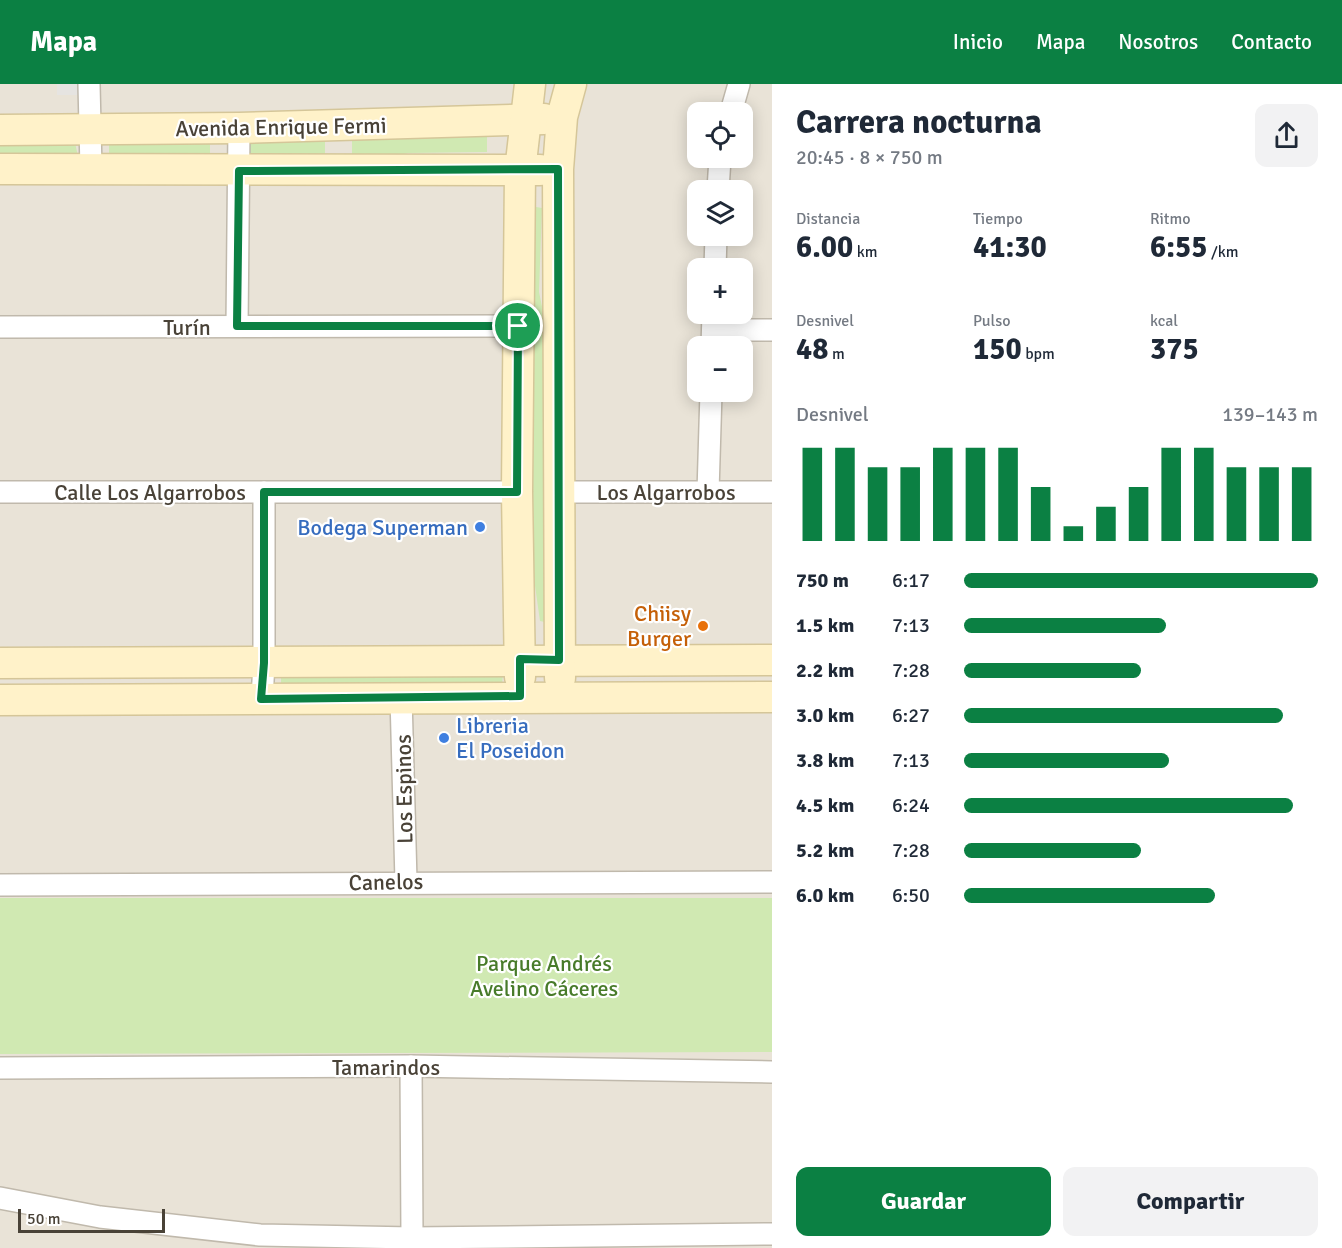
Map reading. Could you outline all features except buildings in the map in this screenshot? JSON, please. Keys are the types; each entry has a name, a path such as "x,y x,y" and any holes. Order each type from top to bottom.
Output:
{"street":[{"path":"89,84 91,169"},
{"path":"520,696 517,492 520,171 531,84"},
{"path":"561,696 558,169 562,117 571,84"},
{"path":"734,102 739,84"},
{"name":"Avenida Enrique Fermi","path":"0,130 239,128 525,121 562,117"},
{"path":"237,326 239,128"},
{"name":"Avenida Enrique Fermi","path":"0,169 520,171 558,169"},
{"name":"Turín","path":"0,327 518,326"},
{"path":"713,330 772,330"},
{"path":"708,492 711,402"},
{"name":"Calle Los Algarrobos","path":"0,492 517,492"},
{"path":"261,699 264,663 264,492"},
{"name":"Los Algarrobos","path":"560,492 772,492"},
{"path":"0,663 264,663 520,659 772,660"},
{"path":"0,700 520,696 772,697"},
{"name":"Los Espinos","path":"401,697 406,881"},
{"name":"Canelos","path":"0,885 406,881 772,882"},
{"path":"411,1066 412,1238"},
{"name":"Tamarindos","path":"0,1068 411,1066 772,1072"},
{"path":"0,1197 100,1217 260,1241 772,1234"}],"shaded area":[{"path":"0,84 772,84 772,1248 0,1248"},
{"path":"57,84 78,84 78,95 57,95"}],"green space":[{"path":"487,135 487,152 408,153 377,160 352,161 352,139"},
{"path":"74,138 79,161 0,160 0,139"},
{"path":"246,140 325,140 325,160 246,160"},
{"path":"109,141 210,141 210,161 109,161"},
{"path":"530,206 542,208 539,292 545,321 549,623 540,621 524,508"},
{"path":"503,672 502,686 281,686 281,676"},
{"name":"Parque Andrés Avelino Cáceres","path":"0,898 772,898 772,1052 0,1054"}],"place":[{"name":"Bodega Superman","path":"480,527"},
{"name":"Chiisy Burger","path":"703,626"},
{"name":"Libreria El Poseidon","path":"444,738"}],"route":[{"path":"558,169 559,660 520,659 520,696 261,699 264,663 264,492 517,492 518,326 237,326 239,171 558,169"}]}
